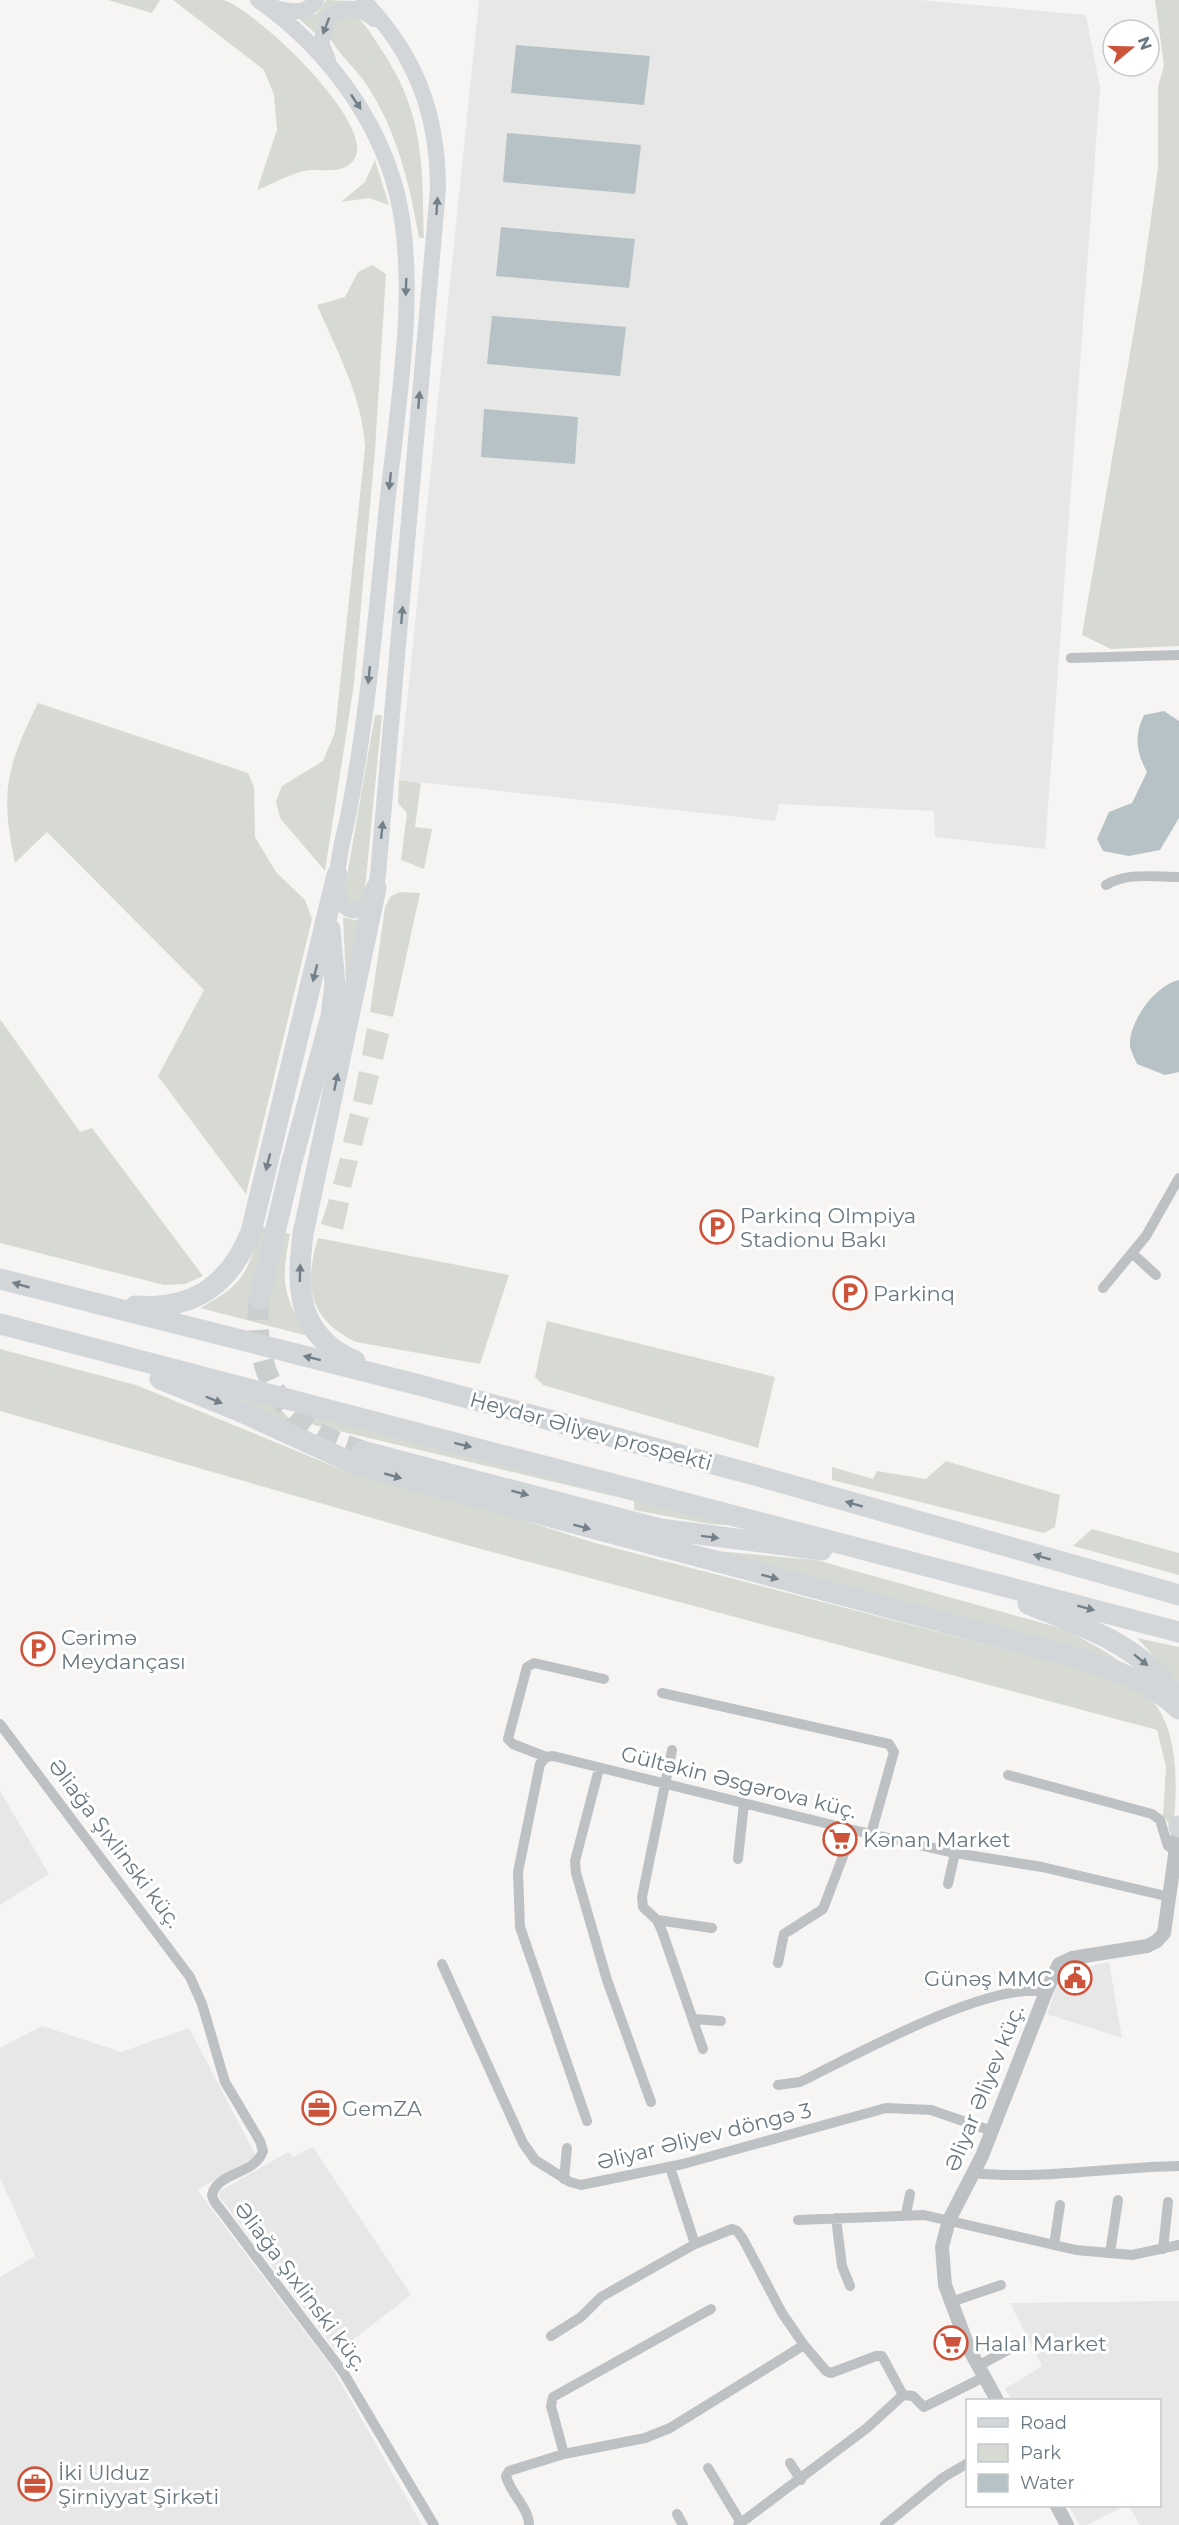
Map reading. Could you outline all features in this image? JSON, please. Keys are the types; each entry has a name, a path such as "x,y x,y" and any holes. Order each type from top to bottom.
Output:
{"highway":[{"path":"60,1296 127,1306 162,1306 202,1295 227,1275 242,1255 251,1232 337,875"},
{"path":"376,888 303,1234 299,1271 300,1288 308,1318 319,1337 330,1347 357,1362 423,1386"},
{"path":"259,1299 288,1176 332,1016 335,984 328,916"},
{"name":"Heydər Əliyev prospekti","path":"0,1279 423,1386 755,1475 1179,1595"},
{"path":"0,1324 1179,1632"},
{"path":"41,1336 188,1389 357,1465 1077,1658 1136,1679 1171,1697 1179,1724"},
{"path":"362,1451 660,1529 834,1551 935,1568 1115,1641 1144,1661 1162,1678 1179,1709"}],"main road":[{"path":"260,2 297,11 307,10 316,0"},
{"path":"260,2 314,48 361,109 388,164 403,219 407,250 397,417 367,695 337,875 340,898 348,909 364,908 376,888 438,189 434,133 426,97 411,64 389,30 363,0"},
{"path":"337,76 321,43 327,18 346,8 356,9 369,15 389,30"}],"street":[{"path":"1071,658 1179,655"},
{"path":"1106,885 1125,877 1179,878"},
{"path":"1103,1288 1133,1254 1179,1178"},
{"path":"1169,1197 1179,1205"},
{"path":"1133,1254 1156,1275"},
{"name":"Gültəkin Əsgərova küç.","path":"604,1679 534,1663 527,1667 508,1738 513,1744 546,1757 553,1756 852,1830 955,1853 1042,1867 1170,1897"},
{"path":"662,1694 889,1744 894,1752 871,1834"},
{"name":"Əliağa Şıxlinski küç.","path":"0,1724 194,1986 225,2082 260,2141 263,2151 254,2164 218,2184 212,2195 214,2201 343,2372 434,2525"},
{"path":"672,1750 642,1897 647,1912 657,1920 712,1928"},
{"path":"546,1757 540,1764 521,1851 517,1886 520,1927 587,2121"},
{"path":"599,1769 576,1861 576,1873 607,1980 651,2102"},
{"path":"1008,1775 1152,1814 1160,1820 1168,1846 1176,1851"},
{"path":"738,1859 744,1803"},
{"path":"1170,1897 1179,1827"},
{"path":"778,1963 784,1934 823,1909 828,1901 852,1830"},
{"path":"948,1884 955,1853"},
{"name":"Əliyar Əliyev küç.","path":"996,2399 981,2372 951,2302 942,2266 942,2247 949,2220 992,2131 1055,1971 1064,1960 1147,1946 1161,1938 1167,1929 1170,1897"},
{"path":"657,1920 703,2049"},
{"name":"Əliyar Əliyev döngə 3","path":"441,1964 523,2143 535,2160 564,2179 581,2185 670,2167 886,2108 931,2110 992,2131"},
{"path":"778,2085 800,2082 955,2009 1018,1991 1046,1992"},
{"path":"693,2019 721,2021"},
{"path":"564,2179 567,2148"},
{"path":"973,2173 1014,2176 1136,2166 1179,2166"},
{"path":"670,2167 695,2244"},
{"path":"906,2214 910,2194"},
{"path":"1110,2253 1118,2200"},
{"path":"1163,2249 1168,2202"},
{"path":"1053,2246 1060,2205"},
{"path":"798,2220 906,2214 933,2216 1053,2246 1110,2253 1140,2255 1179,2246"},
{"path":"836,2218 842,2266 850,2286"},
{"path":"551,2336 581,2317 601,2297 695,2244 725,2230 737,2231 782,2313 804,2345 826,2371 831,2373 876,2356 882,2356 903,2395"},
{"path":"951,2302 1001,2285"},
{"path":"564,2454 551,2406 553,2397 711,2309"},
{"path":"529,2525 528,2517 506,2476 516,2468 564,2454 645,2438 670,2428 804,2345"},
{"path":"708,2468 740,2524 867,2428 903,2395 913,2396 924,2407 981,2372 1013,2347"},
{"path":"790,2463 801,2480"},
{"path":"885,2525 922,2494 966,2464"},
{"path":"1058,2507 1067,2525"},
{"path":"677,2514 683,2525"}],"shaded area":[{"path":"479,0 920,0 1086,15 1100,88 1045,849 935,837 934,811 779,804 775,821 399,780"},
{"path":"0,1791 49,1874 0,1905"},
{"path":"1109,1962 1122,2038 1047,2014 1062,1972"},
{"path":"42,2026 121,2052 189,2028 256,2156 197,2190 333,2369 422,2525 0,2525 0,2277 35,2256 0,2178 0,2048"},
{"path":"313,2147 411,2295 337,2352 219,2196 220,2191 288,2152 293,2157"},
{"path":"1179,2301 1179,2525 1140,2525 1130,2507 1161,2507 1161,2399 1011,2399 1005,2389 1042,2366 1010,2303"},
{"path":"1070,2507 1122,2507 1087,2525 1080,2525"}],"green space":[{"path":"108,0 160,0 152,13"},
{"path":"173,0 223,0 239,8 285,45 331,95 348,120 356,142 355,158 350,164 338,169 304,171 257,190 277,130 274,95 264,70"},
{"path":"326,0 350,1 323,13 316,34 299,19 316,14"},
{"path":"1155,0 1179,0 1179,646 1111,649 1082,635 1142,283 1158,168 1158,87 1164,65 1161,18 1157,18"},
{"path":"355,15 370,32 397,75 414,120 421,164 424,238 419,238 406,177 385,117 364,81 329,37 334,19"},
{"path":"375,160 389,205 369,198 341,202 365,182"},
{"path":"372,265 386,274 375,450 354,684 325,871 280,818 276,802 282,786 323,761 335,732 365,448 354,393 317,305 345,297 358,272"},
{"path":"38,703 248,773 254,787 255,837 276,872 305,900 312,919 246,1194 158,1076 204,990 47,832 15,863 8,817 9,780 19,745"},
{"path":"375,715 382,715 364,899 361,903 350,904 344,893"},
{"path":"399,780 421,783 415,827 432,829 424,869 401,860 407,813 398,803"},
{"path":"400,892 420,893 393,1017 370,1012 385,907 391,896"},
{"path":"343,917 353,920 363,919 347,1004"},
{"path":"0,1019 80,1132 92,1128 203,1276 185,1284 164,1285 0,1243"},
{"path":"367,1028 389,1034 383,1060 362,1055"},
{"path":"359,1071 379,1076 372,1105 353,1101"},
{"path":"350,1113 369,1118 362,1146 343,1142"},
{"path":"340,1158 358,1161 351,1188 333,1184"},
{"path":"329,1199 349,1203 343,1230 321,1224"},
{"path":"261,1226 268,1229 252,1306 268,1304 281,1232 290,1234 285,1264 286,1287 293,1309 308,1336 200,1308 226,1292 242,1276 248,1266"},
{"path":"318,1238 509,1275 480,1364 356,1342 340,1333 328,1323 314,1299 311,1271"},
{"path":"547,1321 775,1377 758,1448 543,1385 535,1377"},
{"path":"0,1349 136,1385 355,1475 504,1514 595,1543 1108,1676 1149,1697 1159,1709 1166,1724 1176,1777 1173,1829 1163,1816 1166,1766 1157,1730 459,1543 0,1411"},
{"path":"208,1386 276,1404 299,1430"},
{"path":"296,1409 770,1528 709,1524 634,1510 634,1501 314,1425"},
{"path":"946,1461 1060,1495 1055,1527 1044,1533 832,1480 832,1467 873,1479 877,1471 926,1479"},
{"path":"1092,1529 1179,1553 1179,1575 1073,1546"},
{"path":"716,1551 816,1560 1067,1630 1129,1668"},
{"path":"1137,1638 1179,1647 1179,1683"}],"water":[{"path":"516,45 650,56 644,105 511,93"},
{"path":"507,133 641,145 635,194 503,182"},
{"path":"501,227 635,239 629,288 496,276"},
{"path":"492,316 626,327 620,376 487,364"},
{"path":"484,409 578,417 575,464 481,457"},
{"path":"1164,711 1179,721 1179,818 1160,850 1129,856 1103,851 1097,839 1109,812 1132,803 1147,772 1140,757 1138,744 1139,730 1144,715"},
{"path":"1179,980 1179,1072 1165,1075 1137,1064 1130,1041 1135,1022 1154,995 1170,983"}],"tunnel":[{"path":"259,1299 261,1352 272,1385 282,1401 293,1414 313,1430 362,1451"}],"place":[{"name":"Parkinq Olmpiya Stadionu Bakı","path":"717,1227"},
{"name":"Parkinq","path":"850,1293"},
{"name":"Cərimə Meydançası","path":"38,1649"},
{"name":"Kənan Market","path":"840,1839"},
{"name":"Günəş MMC","path":"1075,1978"},
{"name":"GemZA","path":"319,2108"},
{"name":"Halal Market","path":"951,2343"},
{"name":"İki Ulduz Şirniyyat Şirkəti","path":"35,2484"}]}
